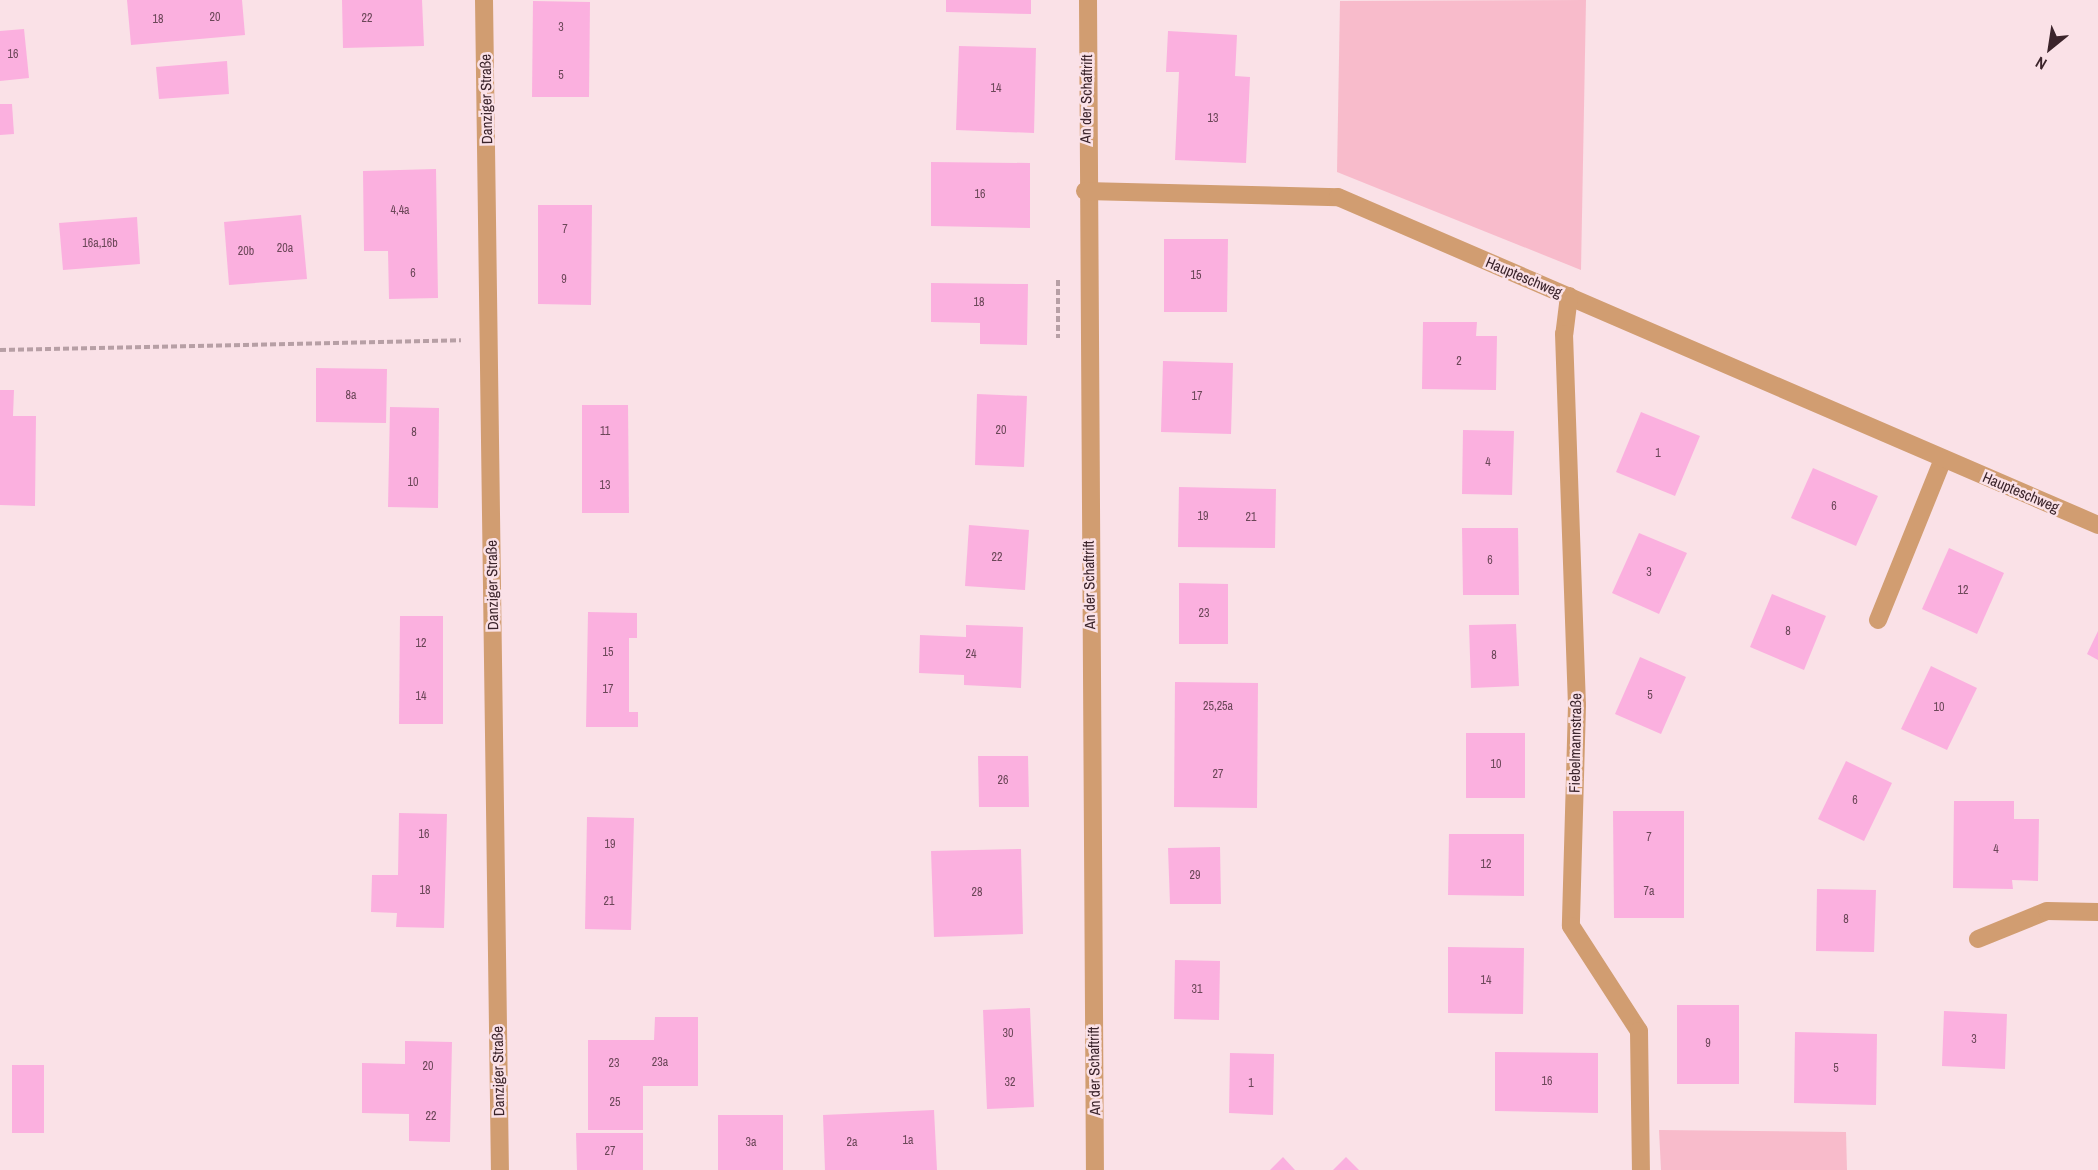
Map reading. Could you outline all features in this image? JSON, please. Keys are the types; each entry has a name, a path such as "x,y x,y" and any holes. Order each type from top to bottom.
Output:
{"street":[{"name":"Danziger Straße","path":"484,0 500,1170"},
{"name":"An der Schaftrift","path":"1088,0 1085,190 1095,1170"},
{"name":"Haupteschweg","path":"1085,190 1338,197 2098,525"},
{"name":"Fiebelmannstraße","path":"1569,296 1564,334 1577,705 1570,926 1639,1031 1641,1170"},
{"path":"1878,620 1943,459"},
{"path":"1978,939 2047,911 2098,912"}],"path":[{"path":"0,350 489,340"}],"shaded area":[{"path":"1586,0 1581,270 1337,172 1340,1"},
{"path":"1659,1130 1846,1132 1847,1170 1661,1170"}],"building":[{"path":"127,0 242,0 245,35 131,45"},
{"path":"342,0 422,0 424,46 343,48"},
{"path":"946,0 1031,0 1031,14 946,12"},
{"path":"533,1 590,2 589,97 532,97"},
{"path":"24,29 29,78 0,81 0,31"},
{"path":"1168,31 1237,35 1235,76 1250,77 1246,163 1175,160 1179,72 1166,72"},
{"path":"959,46 1036,48 1034,133 956,130"},
{"path":"227,61 229,94 159,99 156,67"},
{"path":"0,104 12,104 14,134 0,135"},
{"path":"931,162 1030,163 1030,228 931,226"},
{"path":"436,169 438,298 389,299 388,251 364,251 363,171"},
{"path":"538,205 592,205 591,305 538,304"},
{"path":"301,215 307,279 229,285 224,222"},
{"path":"137,217 140,264 63,270 59,223"},
{"path":"1164,239 1228,239 1227,312 1164,312"},
{"path":"931,283 1028,284 1027,345 980,344 980,323 931,322"},
{"path":"1423,322 1477,322 1476,336 1497,336 1496,390 1422,389"},
{"path":"1163,361 1233,363 1231,434 1161,432"},
{"path":"316,368 387,369 386,423 316,422"},
{"path":"0,390 14,390 13,416 36,416 35,506 0,505"},
{"path":"977,394 1027,396 1024,467 975,465"},
{"path":"582,405 628,405 629,513 582,513"},
{"path":"390,407 439,408 438,508 388,507"},
{"path":"1641,412 1700,436 1675,496 1616,472"},
{"path":"1463,430 1514,431 1512,495 1462,494"},
{"path":"1813,468 1878,496 1856,546 1791,518"},
{"path":"1179,487 1276,489 1275,548 1178,547"},
{"path":"969,525 1029,530 1025,590 965,586"},
{"path":"1462,528 1518,528 1519,595 1463,595"},
{"path":"1639,533 1687,553 1659,614 1612,593"},
{"path":"1949,548 2004,573 1977,634 1922,609"},
{"path":"1179,583 1228,584 1228,644 1179,644"},
{"path":"1772,594 1826,616 1804,670 1750,647"},
{"path":"588,612 637,613 637,638 629,638 629,712 638,712 638,727 586,727"},
{"path":"400,616 443,616 443,724 399,724"},
{"path":"1516,624 1519,686 1471,688 1469,625"},
{"path":"966,625 1023,627 1021,688 964,685 964,675 919,673 920,635 966,637"},
{"path":"2098,631 2098,660 2087,654"},
{"path":"1640,657 1686,677 1661,734 1615,714"},
{"path":"1931,666 1977,688 1947,750 1901,729"},
{"path":"1175,682 1258,683 1257,808 1174,807"},
{"path":"1466,733 1525,733 1525,798 1466,798"},
{"path":"978,756 1028,756 1029,807 979,807"},
{"path":"1846,761 1892,783 1864,841 1818,819"},
{"path":"1954,801 2014,801 2014,819 2039,819 2038,881 2012,880 2013,889 1953,888"},
{"path":"1613,811 1684,811 1684,918 1614,918"},
{"path":"399,813 447,814 444,928 396,927 397,913 371,912 372,875 398,875"},
{"path":"587,817 634,818 631,930 585,929"},
{"path":"1449,834 1524,834 1524,896 1448,895"},
{"path":"1220,847 1221,904 1170,904 1168,848"},
{"path":"1021,849 1023,934 934,937 931,851"},
{"path":"1817,889 1876,890 1874,952 1816,951"},
{"path":"1448,947 1524,948 1523,1014 1448,1013"},
{"path":"1175,960 1220,961 1219,1020 1174,1019"},
{"path":"1677,1005 1739,1005 1739,1084 1677,1084"},
{"path":"1030,1008 1034,1107 987,1109 983,1010"},
{"path":"1944,1011 2007,1014 2005,1069 1942,1066"},
{"path":"655,1017 698,1017 698,1086 643,1086 643,1130 588,1130 588,1040 654,1040"},
{"path":"1795,1032 1877,1034 1876,1105 1794,1103"},
{"path":"405,1041 452,1042 450,1142 409,1141 409,1114 362,1113 362,1063 405,1064"},
{"path":"1495,1052 1598,1053 1598,1113 1495,1111"},
{"path":"1230,1053 1274,1054 1273,1115 1229,1113"},
{"path":"12,1065 44,1065 44,1133 12,1133"},
{"path":"934,1110 937,1170 825,1170 823,1115"},
{"path":"718,1115 783,1115 783,1170 718,1170"},
{"path":"576,1133 643,1133 643,1170 577,1170"},
{"path":"1283,1157 1295,1170 1270,1170"},
{"path":"1346,1157 1359,1170 1333,1170"}]}
